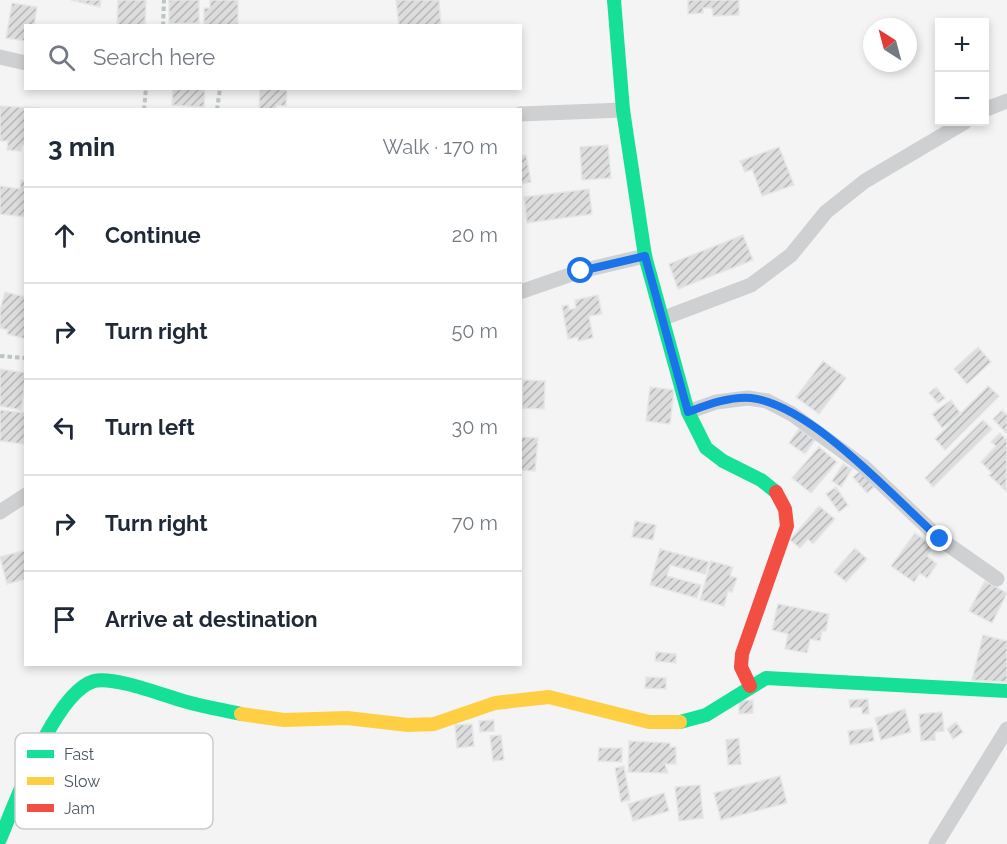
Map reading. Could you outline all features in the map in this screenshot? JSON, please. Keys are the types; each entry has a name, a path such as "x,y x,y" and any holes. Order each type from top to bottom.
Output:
{"street":[{"path":"614,0 623,110 645,256 664,318 688,412 696,433 709,452 780,492 787,509 787,526 742,654 741,667 750,686"},
{"path":"0,57 24,63"},
{"path":"989,108 1007,101"},
{"path":"522,114 623,110"},
{"path":"664,318 751,285 791,255 826,212 865,181 958,126"},
{"path":"522,291 581,271 645,256"},
{"path":"688,412 716,402 748,398 767,401 792,414 864,466 940,539 997,579"},
{"path":"0,512 24,496"},
{"path":"47,733 59,711 80,689 95,681 126,684 176,700 258,718 284,720 347,718 408,725 434,724 495,703 549,697 580,702 649,722 687,722 714,710 766,678 1007,691"},
{"path":"936,844 1007,729"},
{"path":"0,839 15,805"}],"path":[{"path":"163,24 164,0"},
{"path":"144,108 146,90"},
{"path":"217,108 220,90"},
{"path":"0,356 24,358"}],"building":[{"path":"71,0 101,0 100,7"},
{"path":"118,0 146,0 145,24 117,24"},
{"path":"169,0 199,0 199,23 169,24"},
{"path":"210,0 238,0 238,24 204,24 204,8 210,8"},
{"path":"396,0 439,0 441,24 399,24"},
{"path":"688,0 739,0 739,15 713,16 712,8 703,8 703,13 688,14"},
{"path":"12,3 37,7 34,24 24,24 24,41 6,38"},
{"path":"173,90 205,90 204,107 172,105"},
{"path":"260,90 287,90 286,106 259,108"},
{"path":"0,106 40,108 24,108 24,145 21,151 7,150 8,141 0,141"},
{"path":"608,145 611,178 582,180 580,147"},
{"path":"779,147 794,185 762,196 752,169 745,172 740,161"},
{"path":"526,155 531,182 522,184 522,156"},
{"path":"21,180 24,181 24,217 0,214 0,186 20,189"},
{"path":"589,189 592,214 527,223 524,197"},
{"path":"743,235 753,260 678,289 669,264"},
{"path":"5,292 24,297 24,338 7,334 8,330 0,328 0,310"},
{"path":"598,295 602,314 589,316 593,338 578,341 578,337 568,339 562,306 568,305 569,310 576,308 575,300"},
{"path":"978,347 991,362 967,384 954,369"},
{"path":"823,361 846,378 819,414 796,397"},
{"path":"0,369 24,373 21,410 0,406"},
{"path":"523,380 545,381 544,409 522,408"},
{"path":"988,386 999,396 945,450 935,439"},
{"path":"650,387 674,390 670,424 646,421"},
{"path":"936,387 945,398 938,403 929,393"},
{"path":"951,400 961,414 942,428 932,414"},
{"path":"0,410 24,413 24,444 0,441"},
{"path":"1002,410 1007,415 1007,434 993,419"},
{"path":"983,420 992,429 933,487 925,478"},
{"path":"799,429 815,440 805,454 789,443"},
{"path":"1000,433 1007,440 1006,491 989,475 992,473 981,462 996,446 991,442"},
{"path":"522,437 538,438 535,471 522,470"},
{"path":"819,447 837,462 811,493 792,478"},
{"path":"843,464 852,469 841,487 832,481"},
{"path":"860,471 874,487 867,493 853,477"},
{"path":"836,487 848,505 839,512 826,494"},
{"path":"819,506 835,519 813,544 808,539 800,548 790,540"},
{"path":"635,521 656,525 653,540 632,537"},
{"path":"915,533 933,547 927,556 937,564 927,578 920,573 914,582 891,566"},
{"path":"855,548 867,559 846,582 834,572"},
{"path":"660,549 709,562 705,574 670,565 667,576 701,585 697,598 650,585"},
{"path":"24,551 24,580 7,584 0,557"},
{"path":"711,561 733,567 730,576 737,578 732,592 728,591 724,606 700,600"},
{"path":"985,581 1007,593 992,623 969,611"},
{"path":"778,604 829,614 826,631 822,631 820,641 810,639 807,653 785,649 788,634 772,630"},
{"path":"983,635 1007,641 1007,682 972,680"},
{"path":"656,652 676,654 676,663 655,661"},
{"path":"646,677 666,678 666,689 645,688"},
{"path":"868,699 869,714 862,714 862,707 850,708 849,700"},
{"path":"753,700 753,713 739,714 739,701"},
{"path":"905,709 911,732 881,740 875,718"},
{"path":"942,712 944,731 935,732 935,740 921,741 919,714"},
{"path":"494,720 494,731 480,732 479,721"},
{"path":"956,722 963,732 953,739 947,729"},
{"path":"472,724 474,746 457,748 455,725"},
{"path":"872,728 874,741 850,745 848,731"},
{"path":"501,735 504,760 493,761 490,736"},
{"path":"739,738 741,764 728,765 726,740"},
{"path":"629,741 670,743 670,747 676,747 676,764 665,764 668,773 628,772"},
{"path":"599,748 622,748 622,762 598,761"},
{"path":"624,766 630,800 621,802 615,768"},
{"path":"780,776 787,803 721,820 714,793"},
{"path":"700,785 703,818 679,821 675,787"},
{"path":"664,793 669,811 633,821 628,804"}],"traffic: fast":[{"path":"614,0 623,110 645,256 688,412 706,448 723,461 761,480 776,492"},
{"path":"680,722 706,715 766,678 1007,691"},
{"path":"48,733 65,706 79,690 94,681 103,680 127,684 194,704 241,714"},
{"path":"0,839 15,803"}],"traffic: slow":[{"path":"241,714 284,720 347,718 408,725 434,724 495,703 549,697 649,722 680,722"}],"traffic: jam":[{"path":"750,686 741,667 742,654 787,526 785,509 776,492"}],"route":[{"path":"581,271 645,256 664,318 688,412 716,402 748,398 767,401 832,440 864,466 909,512 940,539"}]}
